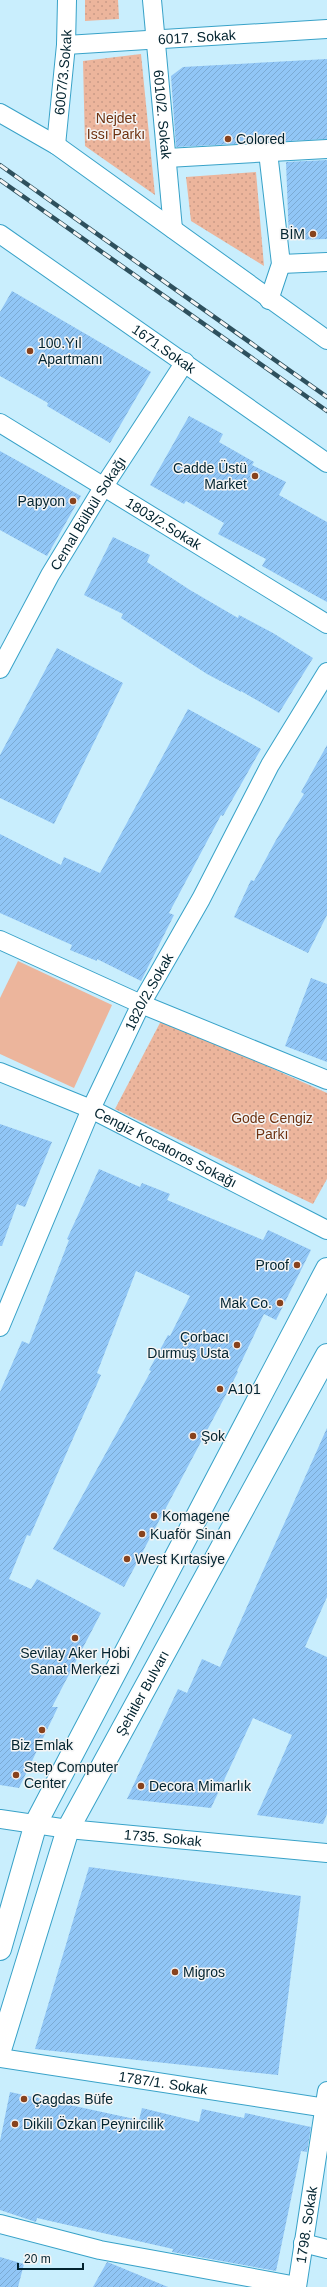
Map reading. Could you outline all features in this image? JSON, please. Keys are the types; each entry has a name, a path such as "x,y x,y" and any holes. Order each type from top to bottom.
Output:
{"street":[{"name":"6007/3.Sokak","path":"56,145 66,45 66,0"},
{"name":"6010/2. Sokak","path":"152,0 173,229"},
{"name":"6017. Sokak","path":"66,45 327,29"},
{"path":"0,113 56,145 269,300 327,340"},
{"path":"167,158 327,149"},
{"path":"268,152 281,264 269,300"},
{"name":"1671.Sokak","path":"0,234 327,462"},
{"path":"281,264 327,262"},
{"name":"Cemal Bülbül Sokağı","path":"0,669 50,576 104,486 185,362"},
{"name":"1803/2.Sokak","path":"0,423 327,624"},
{"name":"1820/2.Sokak","path":"0,1327 91,1109 141,1004 201,899 270,765 327,672"},
{"path":"0,940 141,1004 327,1080"},
{"name":"Cengiz Kocatoros Sokağı","path":"0,1072 91,1109 327,1230"},
{"path":"0,1949 36,1823 327,1268"},
{"name":"Şehitler Bulvarı","path":"0,2050 68,1829 327,1354"},
{"name":"1735. Sokak","path":"0,1819 36,1823 68,1829 327,1853"},
{"name":"1787/1. Sokak","path":"0,2058 326,2102"},
{"name":"1798. Sokak","path":"297,2286 326,2102"},
{"path":"0,2224 100,2250 297,2286"},
{"path":"303,2243 327,2249"}],"green space":[{"path":"85,0 118,0 119,19 85,21"},
{"name":"Nejdet Issı Parkı","path":"141,54 155,195 85,146 83,61"},
{"path":"256,172 264,266 191,221 186,177"},
{"path":"18,961 112,1005 74,1088 0,1054 0,998"},
{"name":"Gode Cengiz Parkı","path":"162,1019 327,1093 327,1179 313,1204 115,1109"}],"building":[{"path":"327,59 327,139 176,147 171,76 183,67"},
{"path":"327,160 327,239 289,240 286,162"},
{"path":"12,291 151,372 110,443 47,406 48,403 0,376 0,312"},
{"path":"189,416 223,434 219,442 254,462 252,465 286,482 279,495 327,522 327,602 262,566 266,559 218,534 224,523 186,501 184,504 150,485"},
{"path":"0,451 81,496 47,556 0,530"},
{"path":"113,537 150,555 147,562 190,590 238,618 239,615 273,633 313,658 279,713 241,691 207,674 121,618 123,614 84,595"},
{"path":"57,648 123,683 54,824 0,798 0,755"},
{"path":"188,709 261,749 223,816 221,815 169,913 174,915 141,981 97,959 97,961 70,950 72,945 0,913 0,834 61,865 64,857 100,873"},
{"path":"327,745 327,915 308,953 234,917 251,880 254,881 276,840 304,794 301,792"},
{"path":"311,978 327,984 327,1062 285,1046"},
{"path":"0,1124 52,1142 25,1207 17,1204 2,1246 0,1246"},
{"path":"99,1169 140,1187 142,1183 170,1194 167,1200 263,1240 268,1230 311,1250 276,1320 264,1314 237,1371 238,1372 124,1587 53,1549 151,1371 149,1370 168,1335 170,1336 190,1296 136,1271 97,1373 101,1375 30,1536 27,1535 9,1579 31,1589 37,1579 101,1613 52,1707 58,1707 19,1788 0,1785 0,1392 22,1341 29,1344 69,1240 67,1239"},
{"path":"327,1428 327,1597 305,1647 327,1657 327,1814 323,1824 257,1815 292,1735 253,1718 211,1808 127,1799 178,1689 187,1693 202,1659 220,1667"},
{"name":"Migros","path":"89,1867 301,1896 278,2075 35,2049"},
{"path":"10,2092 139,2120 142,2108 199,2122 202,2109 244,2118 245,2113 311,2127 307,2152 301,2151 276,2271 172,2252 173,2249 37,2218 36,2222 0,2210 0,2141"},
{"path":"0,2257 24,2264 18,2287 0,2287"},
{"path":"107,2262 110,2263 168,2287 93,2287"}],"railway":[{"path":"0,165 327,397"},
{"path":"0,180 327,411"}],"place":[{"name":"Colored","path":"228,139"},
{"name":"BİM","path":"313,234"},
{"name":"100.Yıl Apartmanı","path":"30,351"},
{"name":"Cadde Üstü Market","path":"255,476"},
{"name":"Papyon","path":"73,501"},
{"name":"Proof","path":"297,1265"},
{"name":"Mak Co.","path":"280,1303"},
{"name":"Çorbacı Durmuş Usta","path":"237,1345"},
{"name":"A101","path":"220,1389"},
{"name":"Şok","path":"193,1436"},
{"name":"Komagene","path":"154,1516"},
{"name":"Kuaför Sinan","path":"142,1534"},
{"name":"West Kırtasiye","path":"127,1559"},
{"name":"Sevilay Aker Hobi Sanat Merkezi","path":"75,1638"},
{"name":"Biz Emlak","path":"42,1730"},
{"name":"Step Computer Center","path":"16,1775"},
{"name":"Decora Mimarlık","path":"141,1786"},
{"name":"Migros","path":"175,1972"},
{"name":"Çagdas Büfe","path":"24,2099"},
{"name":"Dikili Özkan Peynircilik","path":"15,2124"}]}
